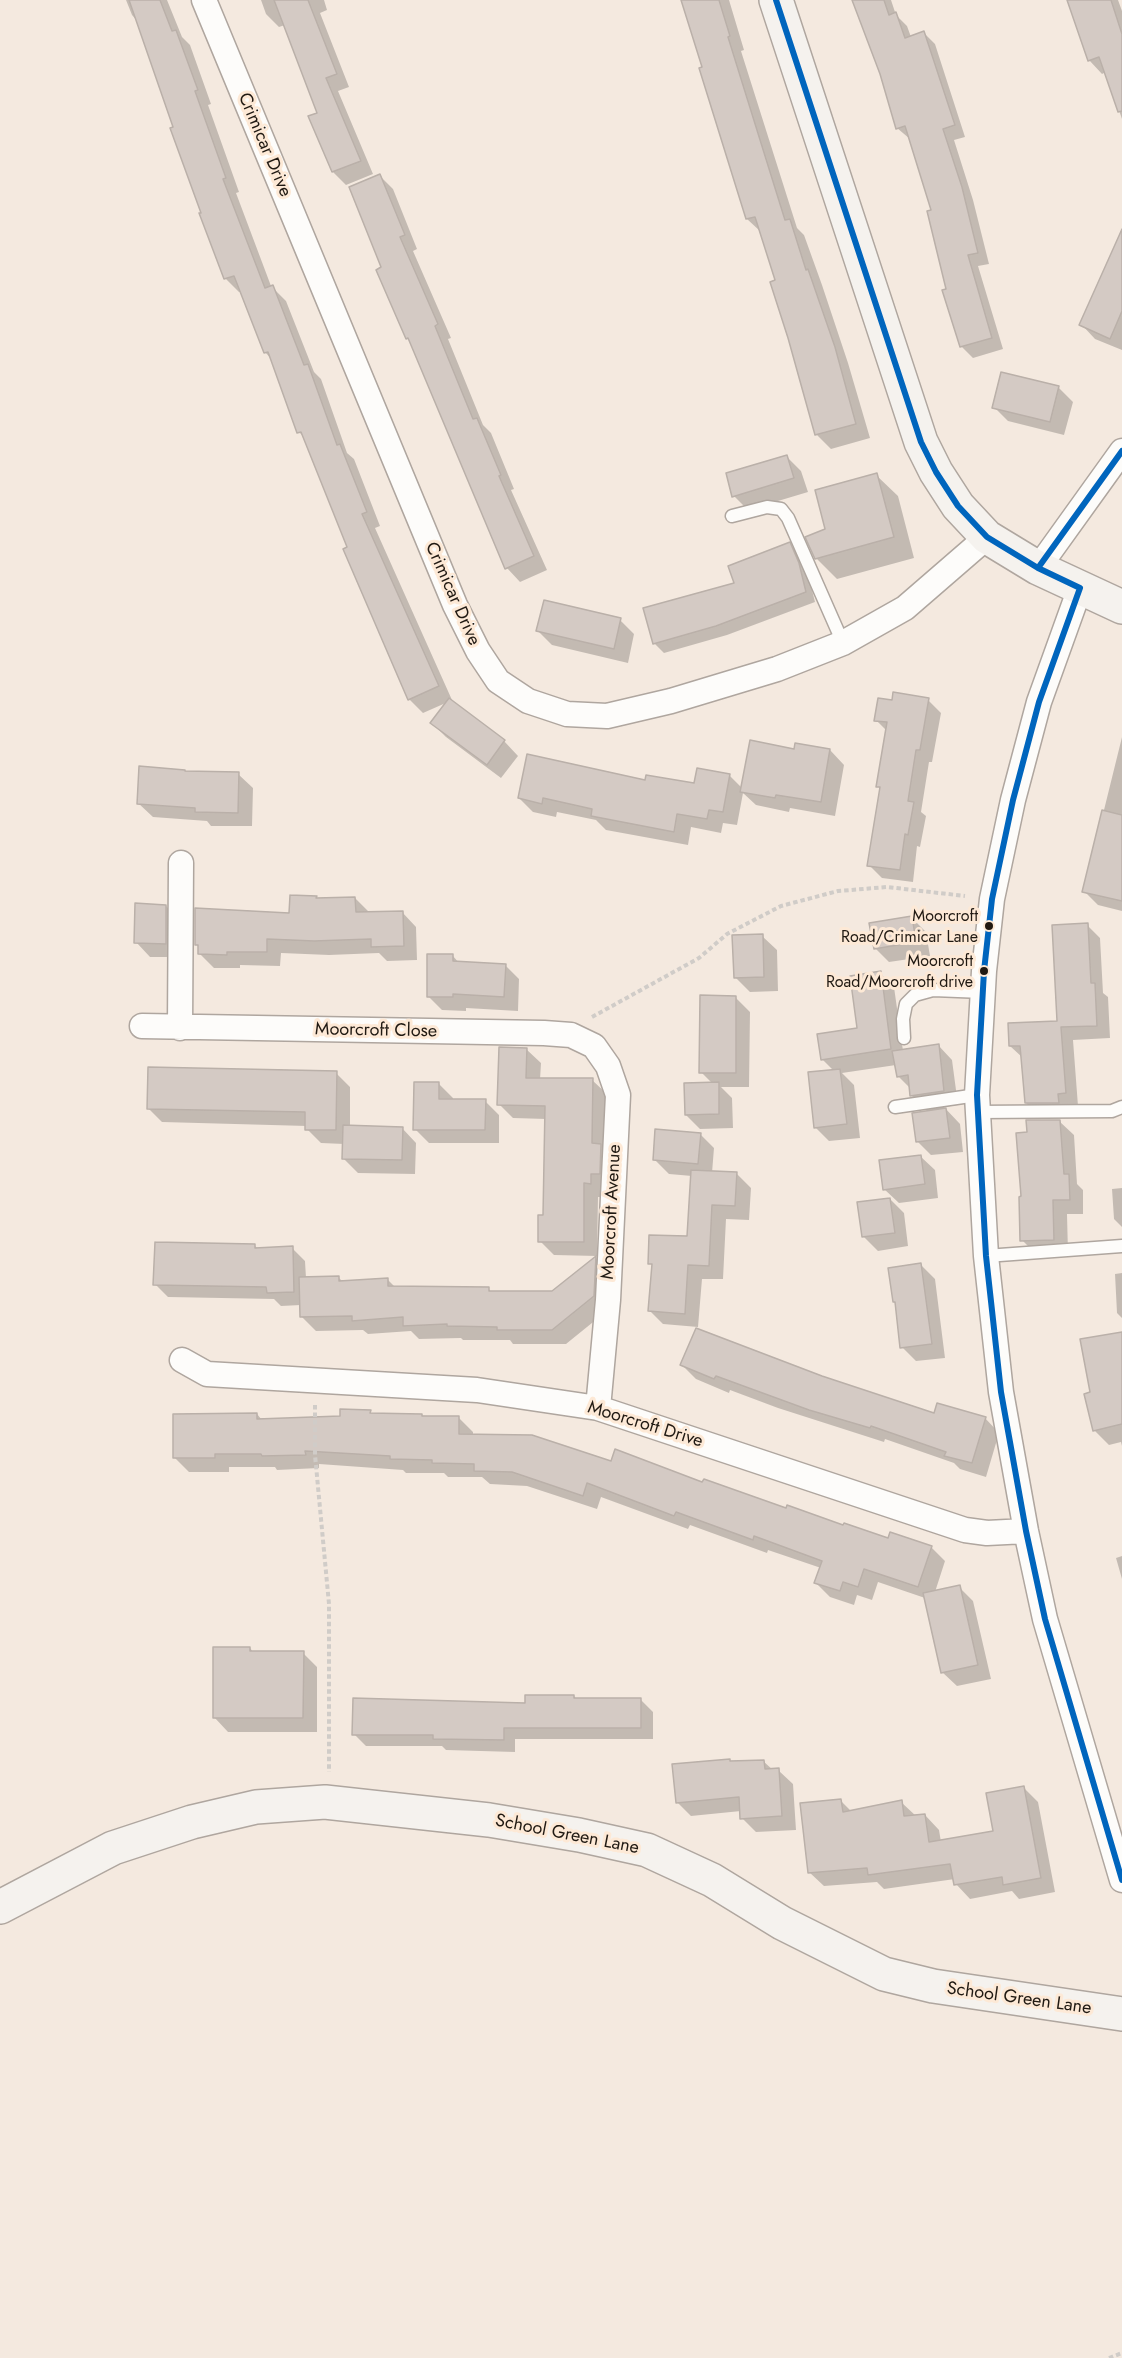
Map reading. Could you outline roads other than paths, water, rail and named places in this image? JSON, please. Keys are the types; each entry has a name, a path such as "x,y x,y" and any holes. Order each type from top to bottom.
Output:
{"street":[{"name":"Crimicar Drive","path":"204,0 455,605 478,651 498,681 528,701 567,714 607,716 682,698 777,669 843,644 905,608 987,537"},
{"path":"776,0 921,442 936,472 958,506 987,537 1038,568 1122,607"},
{"path":"1038,568 1122,451"},
{"path":"1080,588 1039,702 1013,800 992,898 983,992 977,1103 986,1256 1001,1392 1026,1531 1045,1619 1122,1880"},
{"path":"180,1028 181,863"},
{"name":"Moorcroft Close","path":"142,1026 571,1035"},
{"name":"Moorcroft Avenue","path":"571,1035 594,1046 608,1066 618,1095 608,1300 598,1408"},
{"name":"Moorcroft Drive","path":"182,1360 207,1374 477,1390 598,1408 964,1530 987,1533 1026,1531"},
{"name":"School Green Lane","path":"0,1907 113,1848 192,1822 256,1808 325,1803 489,1820 579,1835 647,1850 712,1880 782,1923 884,1974 933,1986 1122,2014"}],"lane":[{"path":"732,516 767,507 781,509 788,518 843,644"},
{"path":"904,1038 903,1019 906,1004 915,995 933,990 983,992"},
{"path":"895,1107 977,1103 1112,1111 1122,1107"},
{"path":"986,1256 1122,1246"}],"place":[{"name":"Moorcroft Road/Crimicar Lane","path":"989,926"},
{"name":"Moorcroft Road/Moorcroft drive","path":"984,971"}]}
